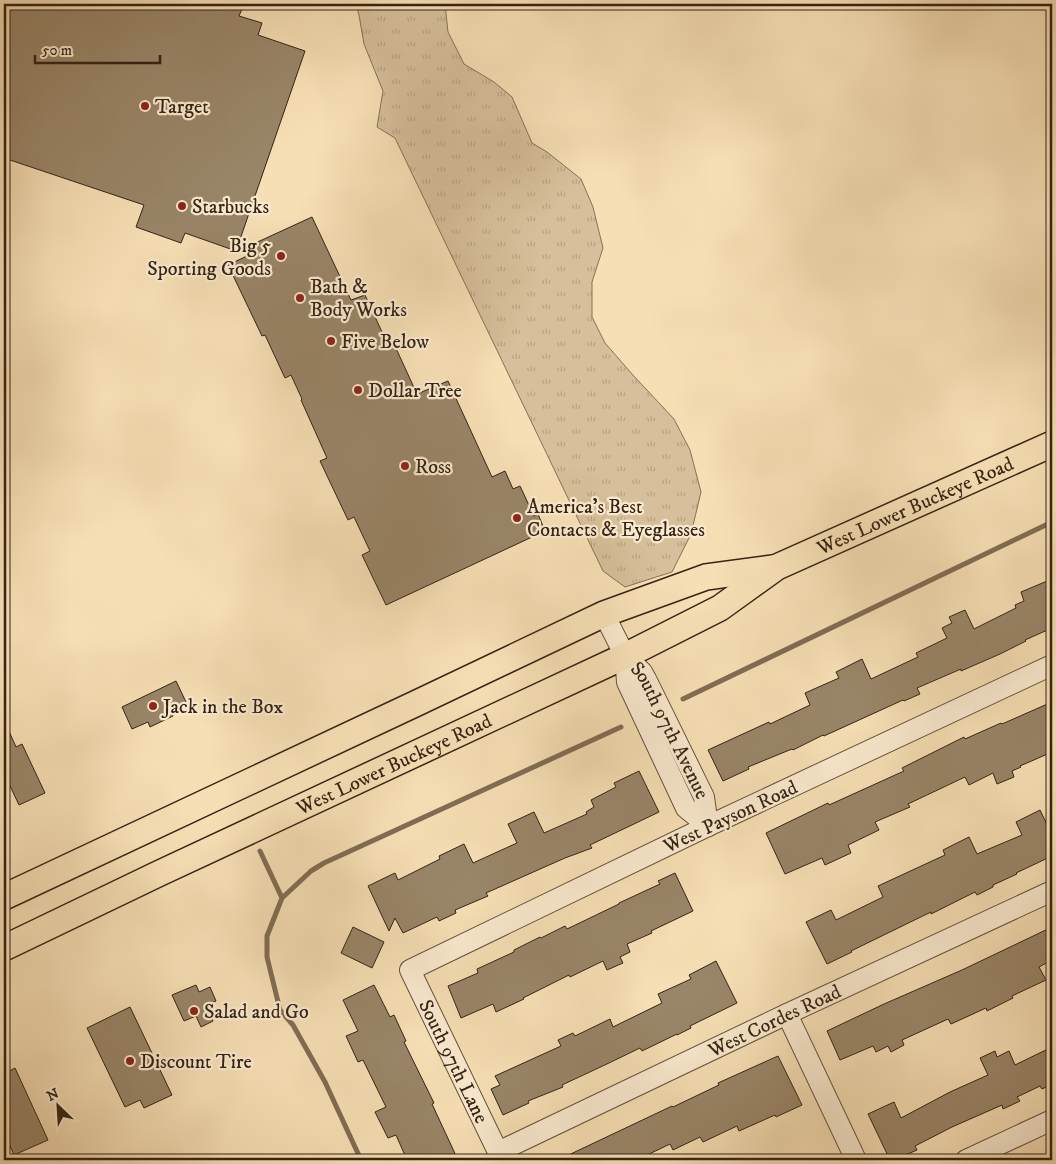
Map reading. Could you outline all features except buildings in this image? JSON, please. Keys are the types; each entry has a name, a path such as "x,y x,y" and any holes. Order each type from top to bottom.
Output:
{"main road":[{"name":"West Lower Buckeye Road","path":"4,948 625,656 720,608 777,567 1052,444"},
{"name":"West Lower Buckeye Road","path":"4,896 604,614 706,577 777,567"}],"street":[{"name":"South 97th Avenue","path":"604,614 625,656 642,672 704,797 708,826"},
{"name":"West Payson Road","path":"410,970 708,826 1052,665"},
{"name":"West Cordes Road","path":"498,1152 787,1014 1052,891"},
{"name":"South 97th Lane","path":"410,970 498,1152"},
{"path":"787,1014 856,1160"},
{"path":"966,1160 1052,1120"}],"green space":[{"path":"356,4 445,4 448,32 464,64 494,82 512,97 532,143 547,152 581,179 593,207 603,248 592,282 592,317 605,343 674,419 690,450 701,492 691,534 672,572 625,587 603,571 395,138 377,127 383,91 364,44"}],"waterway":[{"path":"683,699 1052,522"},
{"path":"361,1160 325,1082 293,1025 280,1010 267,957 267,936 282,898 311,871 324,863 621,727"},
{"path":"260,851 282,898"}],"place":[{"name":"Target","path":"145,106"},
{"name":"Starbucks","path":"182,206"},
{"name":"Big 5 Sporting Goods","path":"281,256"},
{"name":"Bath & Body Works","path":"300,298"},
{"name":"Five Below","path":"331,341"},
{"name":"Dollar Tree","path":"358,390"},
{"name":"Ross","path":"405,466"},
{"name":"America's Best Contacts & Eyeglasses","path":"517,518"},
{"name":"Jack in the Box","path":"153,706"},
{"name":"Salad and Go","path":"194,1011"},
{"name":"Discount Tire","path":"130,1061"}]}
